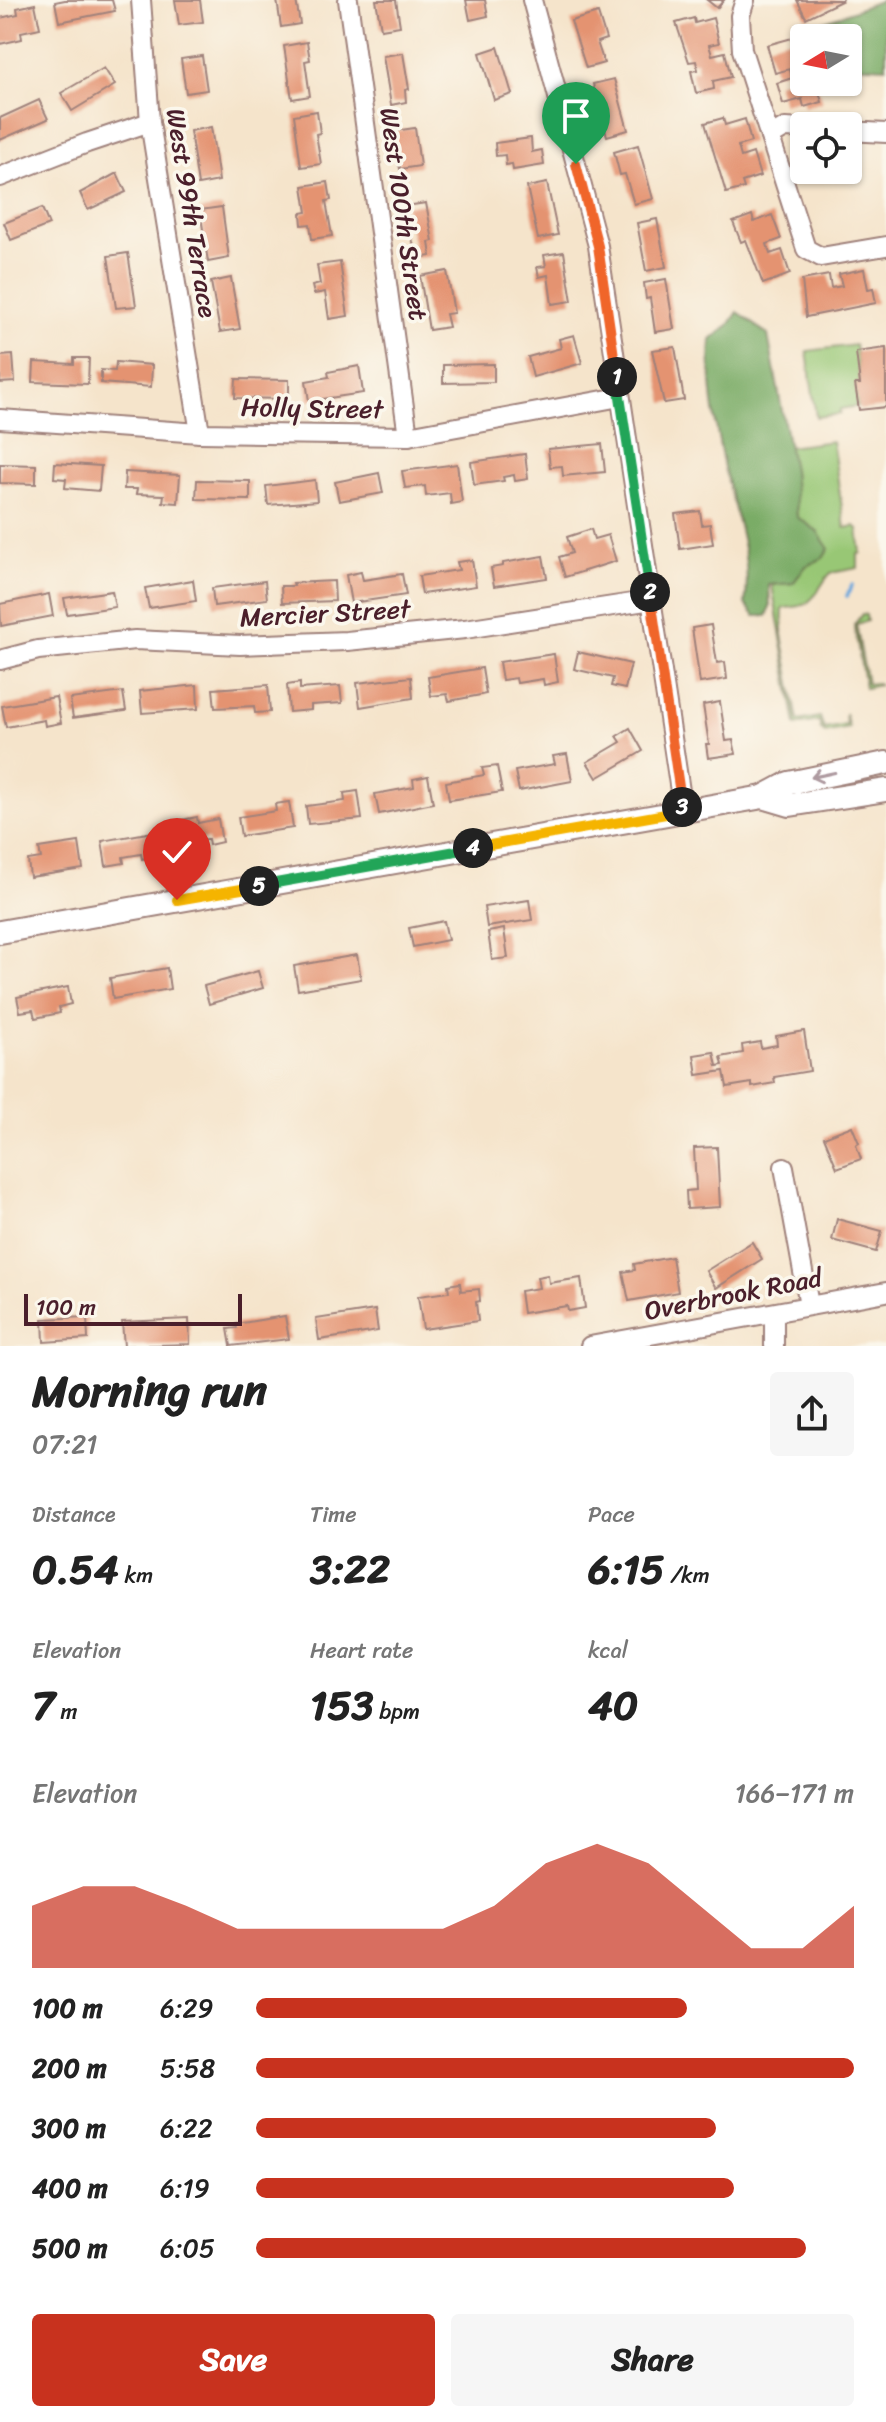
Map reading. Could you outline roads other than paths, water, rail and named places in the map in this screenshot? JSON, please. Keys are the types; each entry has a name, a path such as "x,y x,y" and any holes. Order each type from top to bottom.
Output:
{"main road":[{"path":"0,932 763,797 789,783 886,763"},
{"path":"763,797 790,805 886,790"}],"street":[{"name":"West 99th Terrace","path":"141,0 150,122 200,433"},
{"name":"West 100th Street","path":"348,0 408,436"},
{"path":"532,0 598,246 683,811"},
{"path":"745,0 740,16 742,50 806,249 821,257 886,246"},
{"path":"0,177 150,122"},
{"path":"770,137 790,128"},
{"path":"862,132 886,133"},
{"name":"Holly Street","path":"0,419 200,433 408,436 620,397"},
{"name":"Mercier Street","path":"0,660 38,650 135,640 240,645 347,641 465,629 652,600"},
{"path":"784,1167 809,1305"},
{"name":"Overbrook Road","path":"590,1346 886,1292"},
{"path":"774,1314 774,1346"}],"waterway":[{"path":"847,596 852,585"}]}
